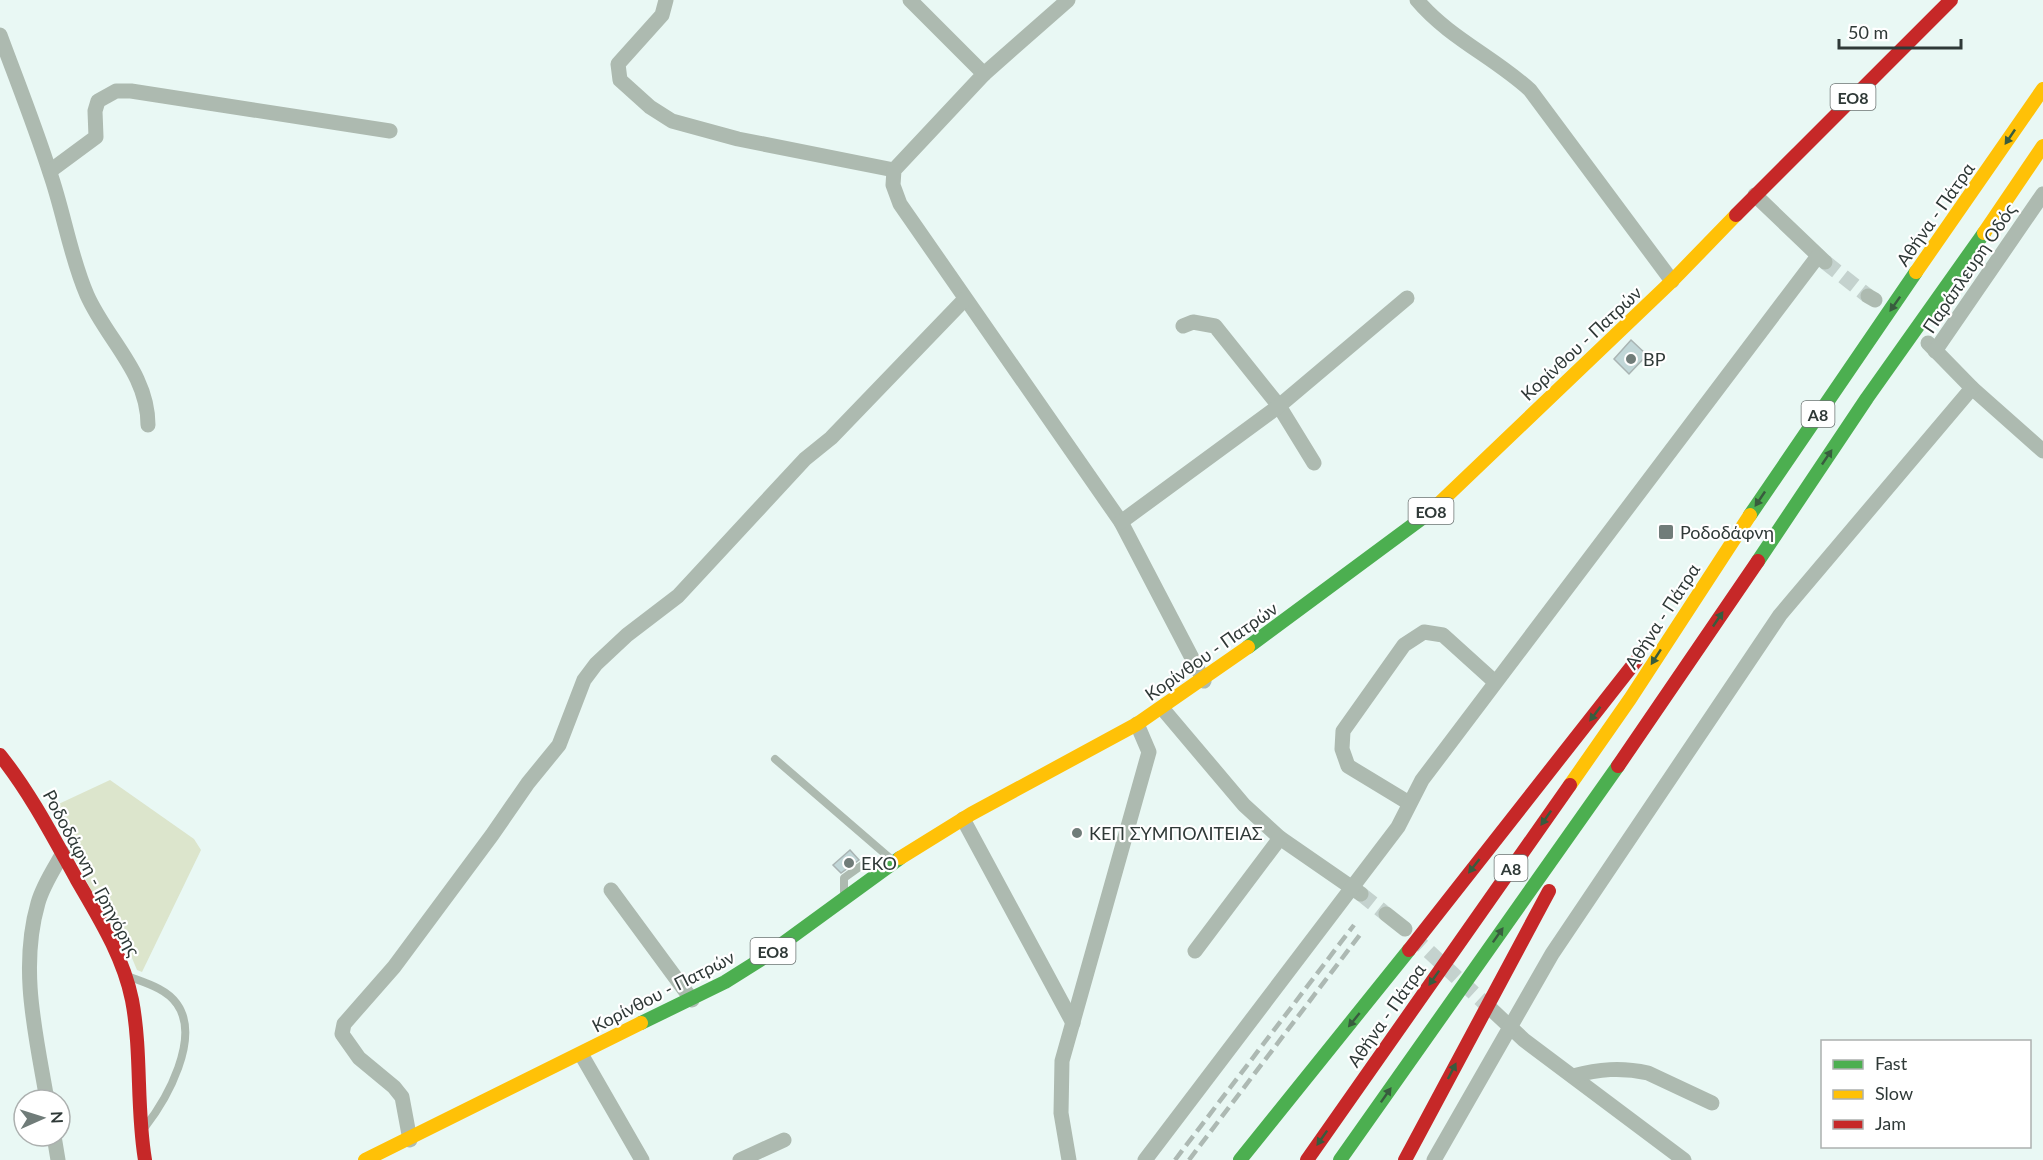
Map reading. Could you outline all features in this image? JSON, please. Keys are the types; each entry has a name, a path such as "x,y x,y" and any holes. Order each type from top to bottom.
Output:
{"main road":[{"name":"Κορίνθου - Πατρών","path":"365,1160 410,1140 692,1000 760,960 890,865 963,819 1137,724 1204,681 1405,533 1672,281 1951,0"},
{"name":"Αθήνα - Πάτρα","path":"1307,1160 1630,699 1711,573 2043,89"},
{"name":"Α8","path":"1340,1160 1651,720 1867,398 1956,274 2043,146"},
{"path":"1240,1160 1374,995 1630,667 1711,573"},
{"path":"1405,1160 1558,877 1651,720"},
{"name":"Ροδοδάφνη - Γρηγόρης","path":"0,755 32,796 107,933 125,975 138,1039 140,1132 146,1160"}],"street":[{"path":"666,0 662,15 618,64 620,80 650,108 672,121 738,139 894,170"},
{"path":"910,0 984,74"},
{"path":"1068,0 984,74 894,170 893,185 900,204 1121,522 1204,681"},
{"path":"1417,0 1444,29 1491,58 1530,90 1672,281"},
{"path":"0,35 50,171 72,253 87,295 98,317 116,340 143,390 148,404 148,425"},
{"path":"50,171 96,136 95,111 98,101 116,91 131,91 390,131"},
{"name":"Παράπλευρη Οδός","path":"2043,194 1932,347 1972,388 2043,451"},
{"path":"1144,1160 1356,891 1398,827 1422,780 1822,259 1755,195"},
{"path":"410,1140 402,1097 394,1087 359,1058 342,1034 344,1024 394,967 528,783 559,745 584,680 597,664 627,635 678,596 714,556 745,527 797,468 831,438 965,298"},
{"path":"1121,522 1279,406 1407,298"},
{"path":"1183,326 1193,322 1215,326 1279,406 1314,463"},
{"path":"1434,1160 1552,954 1780,615 1972,388"},
{"path":"1409,803 1348,766 1341,739 1348,722 1404,645 1424,632 1443,635 1495,682"},
{"path":"1162,708 1244,805 1280,838 1356,891"},
{"path":"1069,1160 1065,1147 1061,1088 1062,1061 1149,752 1137,724"},
{"path":"963,819 1072,1023"},
{"path":"1195,951 1280,838"},
{"path":"45,1088 28,986 30,941 38,902 63,853"},
{"path":"611,890 692,1000"},
{"path":"1386,914 1405,929"},
{"path":"1491,1009 1573,1076 1684,1160"},
{"path":"580,1054 642,1160"},
{"path":"1573,1076 1600,1069 1636,1070 1648,1073 1712,1103"},
{"path":"740,1160 784,1140"}],"lane":[{"path":"775,759 890,865"},
{"path":"125,975 167,993 178,1004 185,1022 184,1043 174,1081 158,1110 140,1132"}],"green space":[{"path":"110,780 194,839 201,850 142,972 137,970 124,939 108,924 50,808"}],"building":[{"path":"1631,340 1647,355 1629,374 1614,359"},
{"path":"850,850 859,860 841,873 833,865"}],"tunnel":[{"path":"1825,262 1868,296"},
{"path":"1361,894 1386,914"},
{"path":"1412,936 1491,1009"}],"railway":[{"path":"1175,1160 1354,925"},
{"path":"1189,1160 1362,932"}],"traffic: fast":[{"path":"1758,561 1867,398 1984,233"},
{"path":"1750,515 1916,272"},
{"path":"1248,647 1429,513"},
{"path":"1340,1160 1618,766"},
{"path":"641,1023 725,982 760,960 900,858"},
{"path":"1240,1160 1409,950"}],"traffic: slow":[{"path":"1916,272 2043,89"},
{"path":"1984,233 2043,146"},
{"path":"1429,513 1672,281 1736,215"},
{"path":"1570,785 1630,699 1750,515"},
{"path":"900,858 971,814 1137,724 1248,647"},
{"path":"365,1160 641,1023"}],"traffic: jam":[{"path":"1736,215 1951,0"},
{"path":"1618,766 1758,561"},
{"path":"1409,950 1636,661"},
{"path":"0,755 32,800 102,923 123,968 135,1020 145,1160"},
{"path":"1307,1160 1570,785"},
{"path":"1405,1160 1549,891"}],"place":[{"name":"BP","path":"1631,359"},
{"name":"Ροδοδάφνη","path":"1666,532"},
{"name":"ΚΕΠ ΣΥΜΠΟΛΙΤΕΙΑΣ","path":"1077,833"},
{"name":"EKO","path":"849,863"}]}
